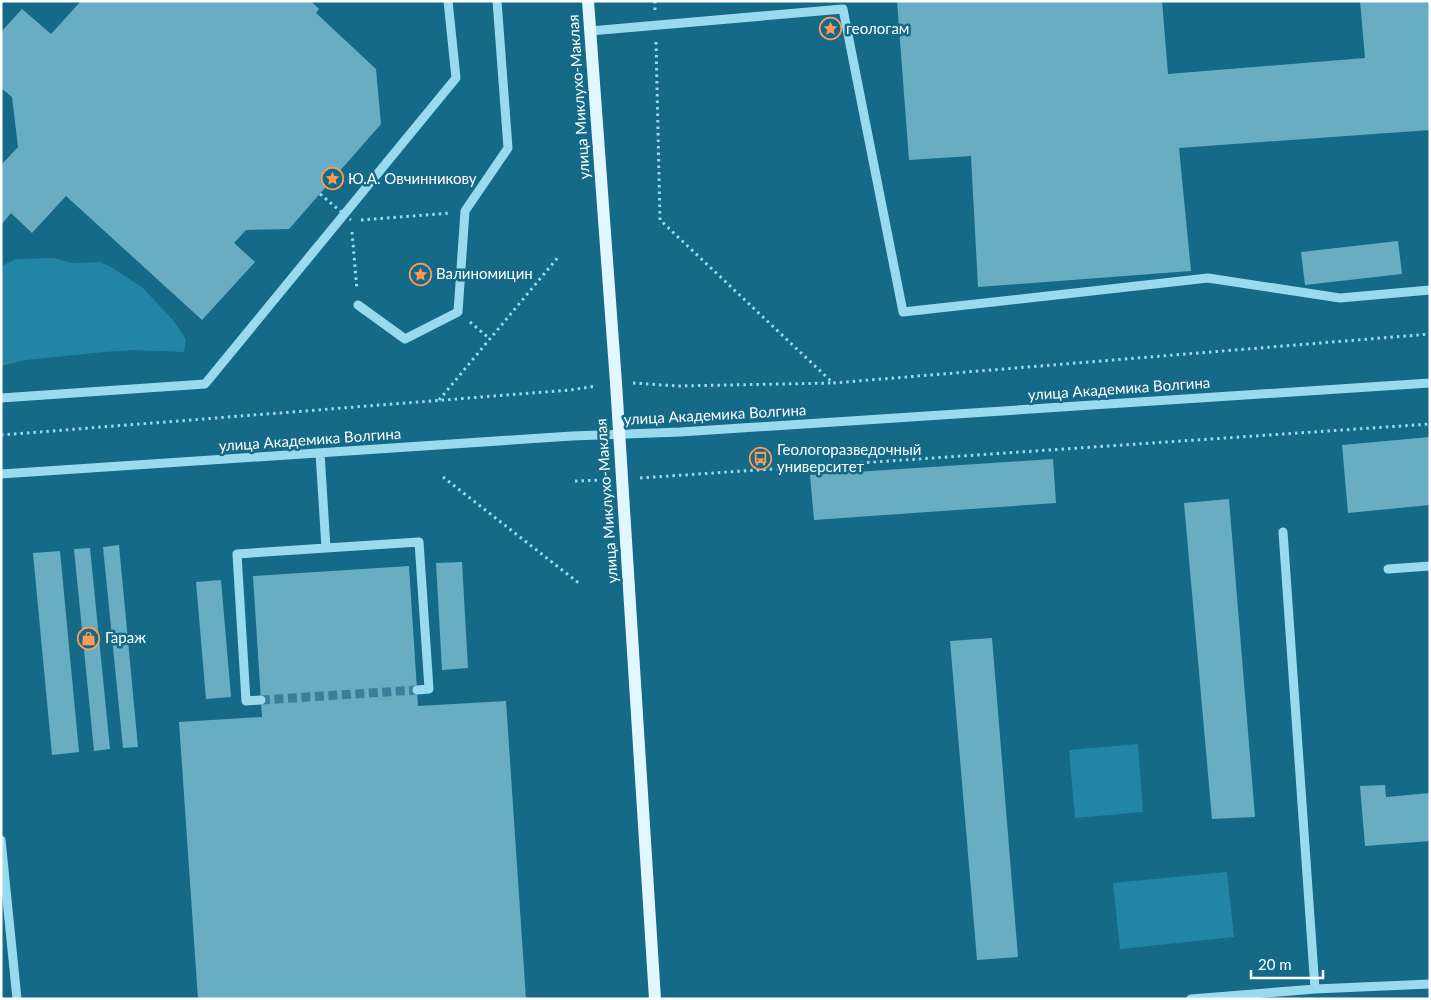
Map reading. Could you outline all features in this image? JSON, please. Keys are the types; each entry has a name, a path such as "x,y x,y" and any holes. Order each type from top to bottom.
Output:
{"main road":[{"name":"улица Миклухо-Маклая","path":"588,1 616,383 655,999"}],"street":[{"path":"1,398 205,384 456,78 448,1"},
{"path":"358,306 404,339 458,312 465,212 508,148 497,1"},
{"path":"590,31 843,9 903,312 1208,278 1340,298 1430,290"},
{"name":"улица Академика Волгина","path":"1,474 572,436 688,432 1430,383"},
{"path":"320,453 326,548"},
{"path":"1283,532 1315,989"},
{"path":"261,700 246,701 237,554 419,542 429,689 417,690"},
{"path":"1388,569 1430,566"},
{"path":"1,840 17,999"},
{"path":"1190,999 1315,989 1430,984"}],"path":[{"path":"320,194 351,220 433,214"},
{"path":"352,230 358,306"},
{"path":"438,400 559,256"},
{"path":"458,312 490,339"},
{"path":"1,435 570,390 616,383 678,386 833,383"},
{"path":"682,476 1430,424"},
{"path":"442,477 580,584"}],"shaded area":[{"path":"53,258 73,263 100,262 143,288 172,319 186,339 184,352 132,350 104,352 26,360 1,366 1,266 16,259"},
{"path":"1138,744 1143,812 1075,818 1069,750"},
{"path":"1227,872 1234,937 1120,949 1113,883"}],"building":[{"path":"81,1 311,1 319,9 316,13 376,69 381,124 289,229 246,230 234,243 255,262 202,320 66,196 32,233 11,213 1,225 1,165 18,147 12,97 1,88 1,32 22,9 51,34"},
{"path":"897,1 1162,1 1168,74 1365,58 1360,1 1430,1 1430,130 1179,148 1191,271 978,287 971,156 909,160"},
{"path":"1398,241 1402,274 1305,285 1301,252"},
{"path":"1430,437 1430,505 1348,513 1342,445"},
{"path":"1053,459 1056,503 814,520 810,475"},
{"path":"1229,499 1255,817 1212,819 1184,503"},
{"path":"119,545 138,747 123,748 103,547"},
{"path":"90,548 110,749 94,751 74,549"},
{"path":"60,551 79,752 52,755 33,553"},
{"path":"462,562 468,668 442,670 436,563"},
{"path":"409,566 418,706 506,701 526,999 198,999 179,722 262,717 253,576"},
{"path":"221,580 231,697 206,699 196,582"},
{"path":"992,638 1018,957 977,960 950,641"},
{"path":"1385,785 1386,797 1430,793 1430,841 1365,846 1360,786"}],"tunnel":[{"path":"261,700 417,690"}],"place":[{"name":"геологам","path":"830,29"},
{"name":"Ю.А. Овчинникову","path":"332,179"},
{"name":"Валиномицин","path":"420,274"},
{"name":"Геологоразведочный университет","path":"761,459"},
{"name":"Гараж","path":"89,638"}]}
